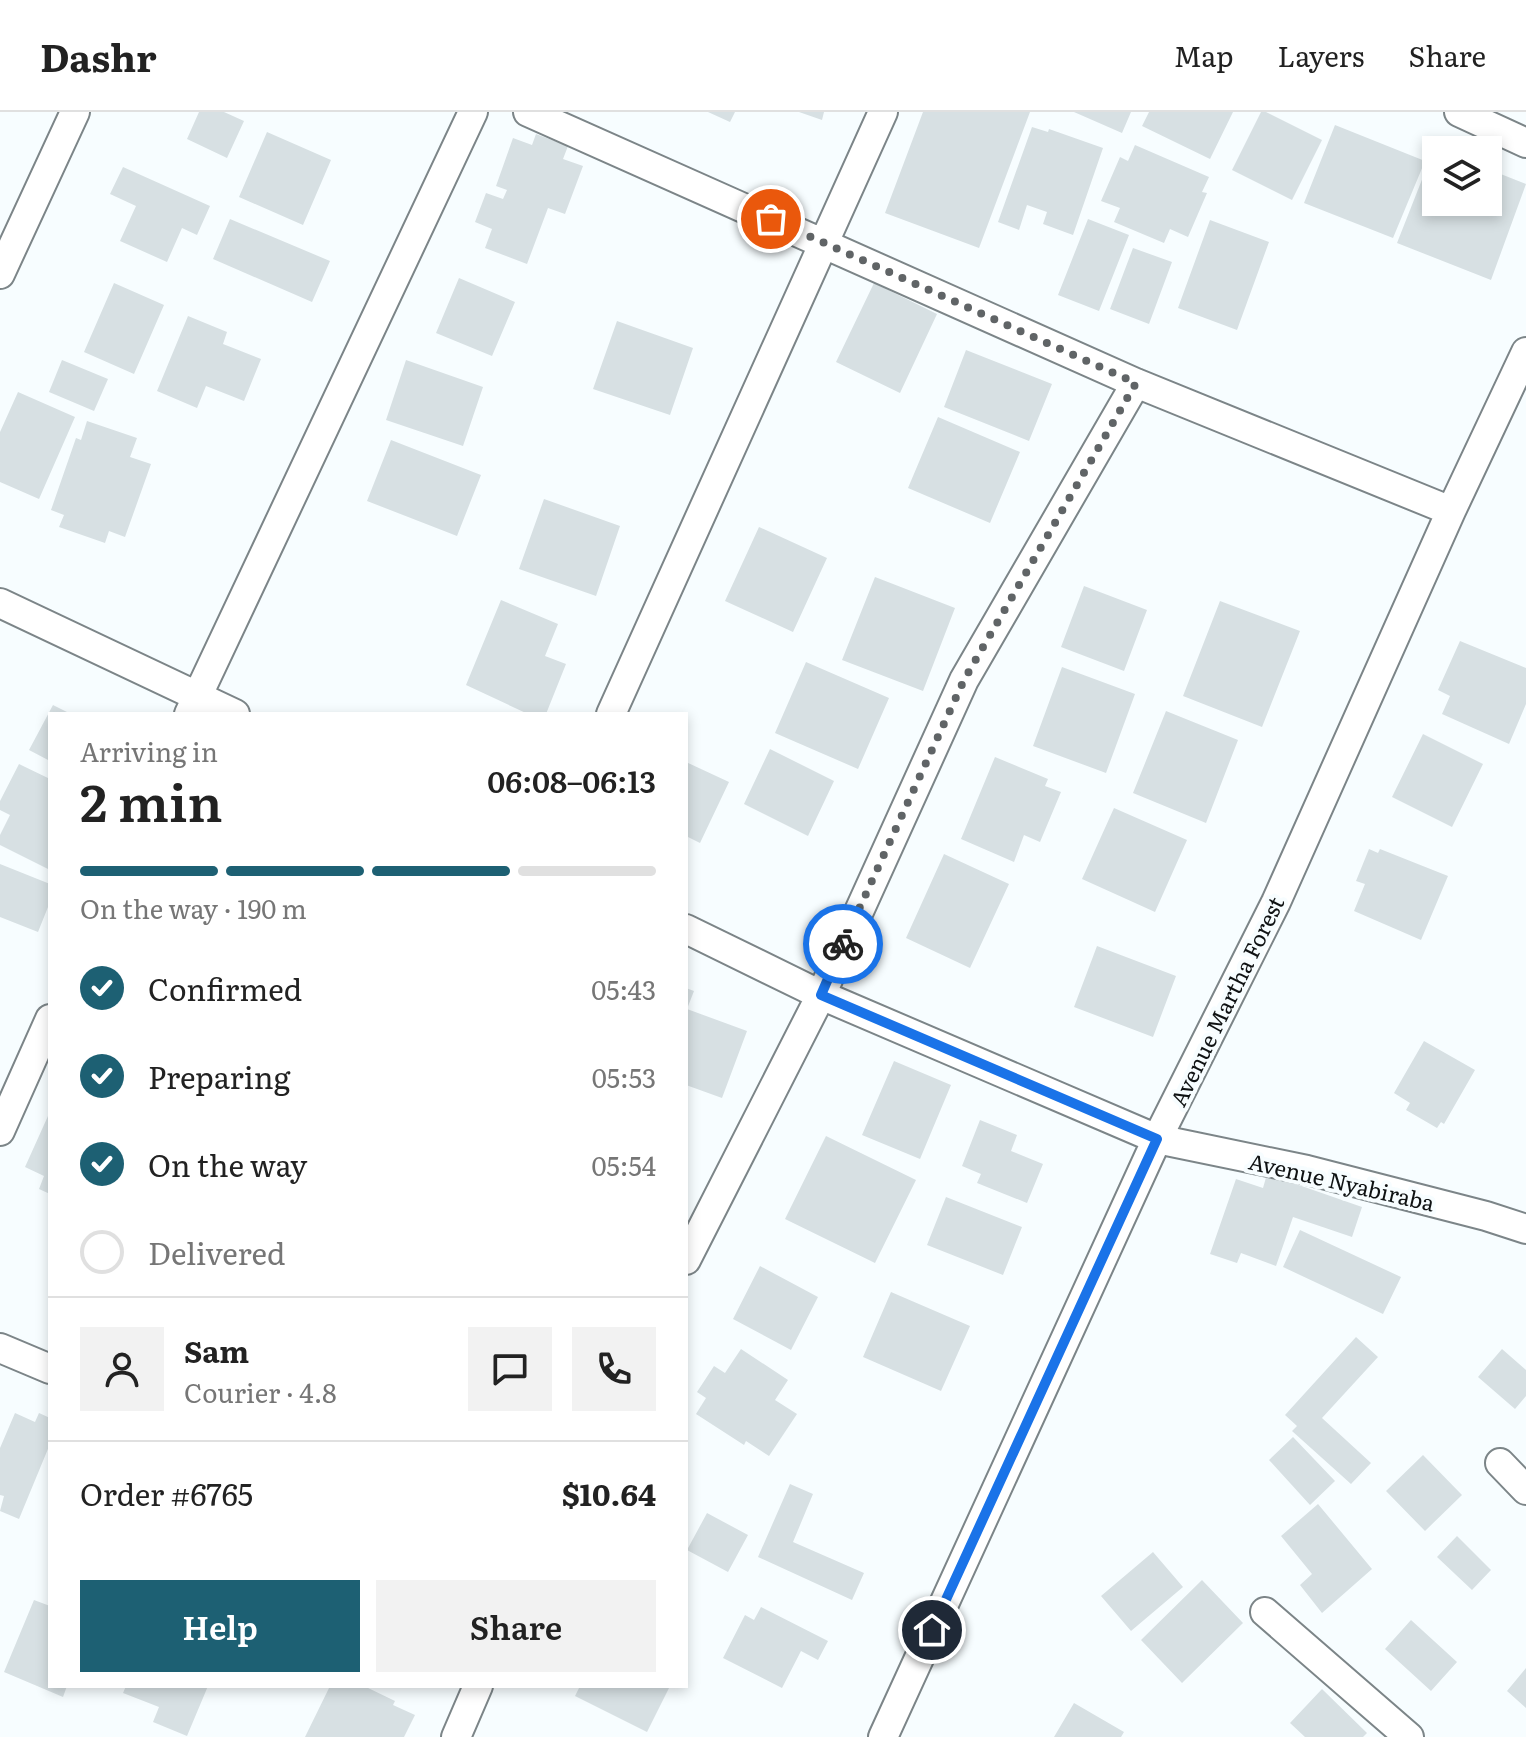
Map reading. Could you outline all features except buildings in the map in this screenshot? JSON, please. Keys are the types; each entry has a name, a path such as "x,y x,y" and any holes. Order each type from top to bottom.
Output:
{"street":[{"path":"0,274 75,112"},
{"path":"193,705 473,112"},
{"path":"528,112 1136,383 1451,511"},
{"path":"612,712 883,112"},
{"path":"1459,112 1526,143"},
{"name":"Avenue Martha Forest","path":"883,1737 1157,1139 1276,902 1451,511 1526,352"},
{"path":"688,1256 821,995 964,680 1136,383"},
{"path":"0,603 193,705 226,712"},
{"name":"Avenue Nyabiraba","path":"688,930 821,995 1157,1139 1307,1170 1526,1229"},
{"path":"0,1131 40,1067 48,1029"},
{"path":"0,1348 48,1368"},
{"path":"1500,1463 1526,1490"},
{"path":"1265,1612 1409,1737"},
{"path":"456,1737 477,1688"}],"way so far":[{"path":"771,219 1136,383 964,680 843,944"}],"route":[{"path":"843,944 821,995 1157,1139 932,1630"}]}
